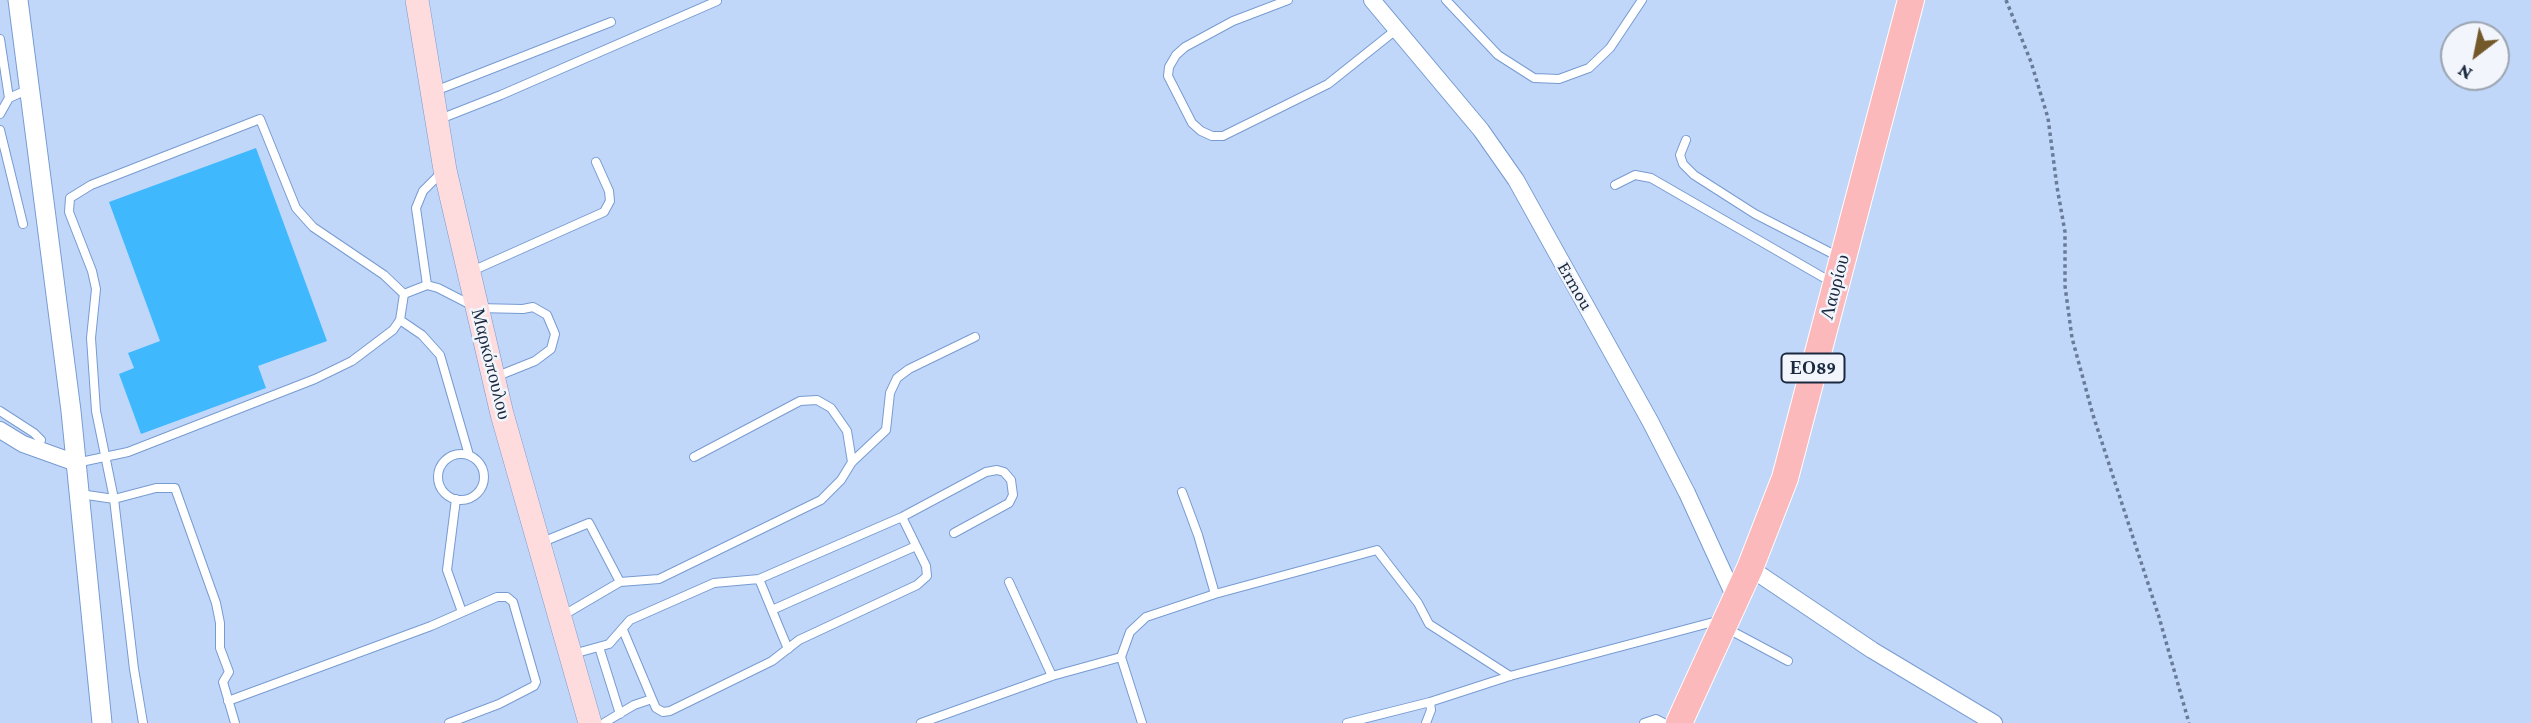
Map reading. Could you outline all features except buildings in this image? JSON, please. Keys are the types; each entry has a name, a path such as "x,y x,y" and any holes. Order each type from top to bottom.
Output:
{"main road":[{"name":"Μαρκόπουλου","path":"416,0 445,170 477,308 539,544 590,723"},
{"name":"Λαυρίου","path":"1679,723 1750,568 1785,478 1911,0"}],"street":[{"path":"18,0 80,494 102,723"},
{"name":"Ermou","path":"1372,0 1481,130 1516,180 1687,493 1729,615"},
{"path":"0,429 23,444 76,463"},
{"path":"1750,568 1872,650 1994,723"}],"lane":[{"path":"1288,0 1233,20 1185,47 1176,55 1169,67 1168,76 1192,123 1201,131 1212,136 1223,136 1328,84 1397,29"},
{"path":"1446,0 1498,55 1534,78 1559,79 1589,68 1610,48 1642,0"},
{"path":"437,120 717,1"},
{"path":"432,92 611,22"},
{"path":"0,40 9,98"},
{"path":"0,114 9,98 29,89"},
{"path":"143,723 114,499 96,411 90,338 96,289 92,271 69,212 70,198 91,185 260,119 296,208 313,227 384,275 404,295"},
{"path":"0,130 23,224"},
{"path":"1686,140 1680,155 1683,164 1694,175 1755,214 1842,258"},
{"path":"469,273 604,212 610,201 609,191 596,162"},
{"path":"427,285 416,208 423,191 445,170"},
{"path":"1615,185 1636,176 1651,178 1836,285"},
{"path":"404,295 427,285 477,308 533,307 547,315 555,334 551,349 535,361 494,378"},
{"path":"76,463 128,452 316,379 352,361 393,330 400,320 404,295"},
{"path":"400,320 422,335 440,355 469,455 481,465 484,480 477,493 471,498 449,497 439,485 439,470 447,458 469,455"},
{"path":"560,618 620,582 659,579 821,500 841,480 852,462 886,430 890,393 897,379 909,369 975,337"},
{"path":"694,457 800,401 817,400 831,408 847,431 852,462"},
{"path":"0,411 34,433 41,440 38,449"},
{"path":"570,655 609,644 630,620 714,583 759,579 902,517 986,472 1004,472 1012,480 1013,495 1009,503 954,533"},
{"path":"80,494 114,499 156,488 175,488 216,603 220,623 220,648 229,673 223,682 235,723"},
{"path":"1182,492 1215,594"},
{"path":"456,499 447,570 462,612"},
{"path":"623,630 656,708 663,712 670,711 772,662 799,640 917,585 927,576 926,566 902,517"},
{"path":"539,544 589,523 620,582"},
{"path":"772,610 916,546"},
{"path":"1142,723 1121,657 1130,632 1146,617 1215,594 1377,550 1418,603 1429,624 1510,676"},
{"path":"759,579 788,649"},
{"path":"1009,582 1052,676"},
{"path":"228,701 306,674 496,597 507,597 513,602 536,681 534,686 499,704 449,723"},
{"path":"1346,723 1430,702 1510,676 1729,615 1788,661"},
{"path":"598,647 620,714"},
{"path":"921,723 1052,676 1121,657"},
{"path":"604,723 634,705 652,699"},
{"path":"1426,723 1431,710 1430,702"},
{"path":"1644,723 1656,719 1664,723"}],"path":[{"path":"2006,0 2031,62 2048,118 2065,232 2065,286 2071,338 2093,415 2159,617 2189,723"}]}
